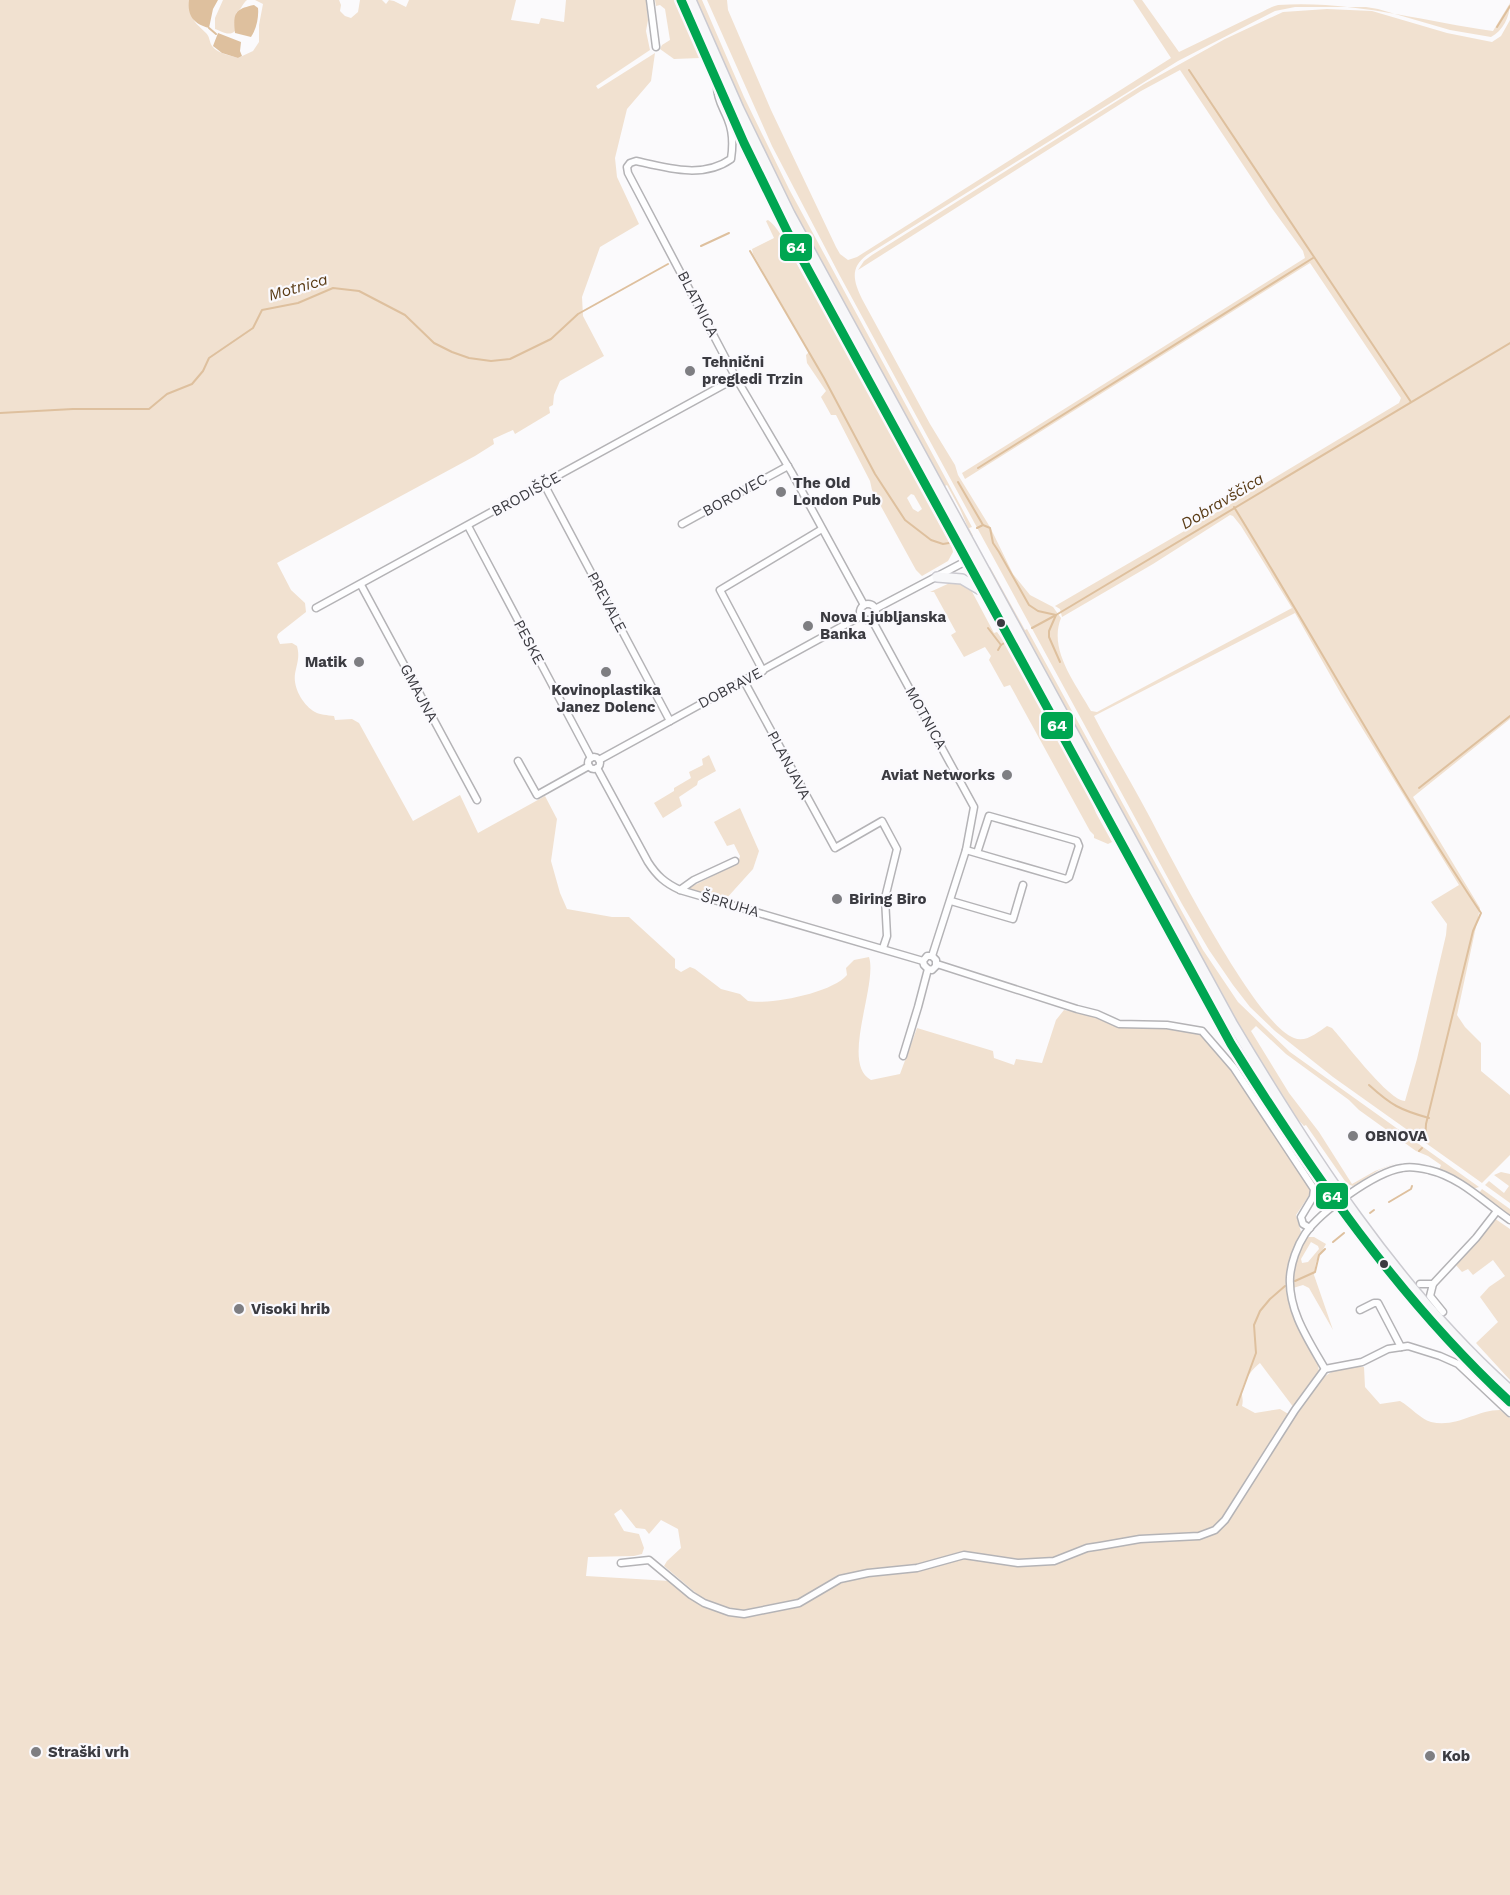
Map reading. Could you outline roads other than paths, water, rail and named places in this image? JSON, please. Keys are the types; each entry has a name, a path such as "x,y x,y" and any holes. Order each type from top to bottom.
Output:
{"main road":[{"path":"681,0 717,84 783,225 1204,996 1254,1082 1420,1311 1510,1402"},
{"path":"690,0 784,203 1203,971 1263,1074 1342,1201 1437,1316 1510,1390"},
{"path":"937,577 967,580 982,590"}],"street":[{"path":"650,0 656,47"},
{"name":"BLATNICA","path":"717,84 719,100 732,134 732,159 714,168 699,171 636,161 627,167 631,179 735,378 788,466 864,605"},
{"name":"BRODIŠČE","path":"316,608 735,378"},
{"name":"BOROVEC","path":"682,524 788,466"},
{"name":"PREVALE","path":"544,484 670,721"},
{"name":"PESKE","path":"468,526 591,758"},
{"path":"763,670 720,590 822,529"},
{"path":"875,609 975,556"},
{"name":"GMAJNA","path":"361,585 477,800"},
{"path":"864,605 871,605 875,609 875,616 872,620 861,616 860,609 864,605"},
{"name":"DOBRAVE","path":"600,760 861,616"},
{"name":"MOTNICA","path":"872,620 974,807 966,850 932,956"},
{"name":"PLANJAVA","path":"744,681 835,848 882,821 897,849 885,898 886,936 883,948"},
{"path":"595,757 600,760 600,766 597,768 592,769 589,766 588,760 591,758 595,757"},
{"path":"518,761 537,795 589,766"},
{"name":"ŠPRUHA","path":"597,768 656,874 666,884 923,961"},
{"path":"966,850 1066,879 1069,877 1079,846 1077,841 989,816 977,853"},
{"path":"680,890 694,880 735,861"},
{"path":"951,901 1013,919 1023,885"},
{"path":"928,969 923,961 927,956 936,959 937,964"},
{"path":"928,969 933,969 937,964"},
{"path":"937,964 1097,1014 1119,1024 1167,1025 1202,1031 1234,1068 1314,1189 1300,1217 1310,1228"},
{"path":"903,1056 928,969"},
{"path":"1325,1369 1295,1312 1290,1295 1290,1276 1300,1243 1310,1228 1342,1201 1387,1172 1403,1167 1412,1168 1437,1172 1454,1180 1510,1220"},
{"path":"1430,1296 1433,1284 1476,1238 1497,1211"},
{"path":"1433,1284 1420,1284 1443,1312"},
{"path":"1359,1310 1374,1303 1378,1304 1401,1347"},
{"path":"621,1563 649,1560 704,1603 729,1612 744,1614 799,1603 833,1582 854,1575 917,1568 964,1555 1018,1563 1042,1563 1054,1561 1087,1548 1140,1539 1199,1536 1215,1530 1225,1520 1295,1410 1325,1369 1362,1362 1388,1349 1408,1346 1458,1364 1510,1413"}],"waterway":[{"path":"1497,27 1510,6"},
{"path":"209,28 216,34"},
{"path":"1189,70 1411,402"},
{"name":"Motnica","path":"701,246 729,233"},
{"name":"Dobravščica","path":"750,251 824,378 875,474 905,520 931,540 943,544 949,543"},
{"path":"978,468 1313,258"},
{"name":"Motnica","path":"0,413 73,409 149,409 167,394 192,384 203,371 209,358 253,328 262,310 298,303 333,288 359,291 405,315 434,343 452,352 469,358 491,361 510,359 551,339 578,314 668,264"},
{"name":"Dobravščica","path":"977,528 983,525 990,528 993,543 1029,605 1038,611 1056,615 1510,343"},
{"path":"958,482 983,525"},
{"path":"1234,507 1386,762 1481,913 1473,931 1426,1124 1425,1142"},
{"path":"1056,615 1049,631 1049,637 1060,662"},
{"path":"1032,628 1056,615"},
{"path":"988,628 1001,645"},
{"path":"998,650 1006,642"},
{"path":"1419,788 1510,716"},
{"path":"1369,1085 1396,1106 1429,1118"},
{"path":"1419,1151 1422,1148"},
{"path":"1389,1202 1411,1189 1412,1186"},
{"path":"1370,1213 1374,1210"},
{"path":"1333,1242 1344,1233"},
{"path":"1295,1281 1315,1272 1319,1255 1325,1249"},
{"path":"1237,1405 1256,1353 1254,1325 1260,1311 1285,1286"}],"place":[{"name":"Tehnični pregledi Trzin","path":"690,371"},
{"name":"The Old London Pub","path":"781,492"},
{"name":"Nova Ljubljanska Banka","path":"808,626"},
{"name":"Matik","path":"359,662"},
{"name":"Kovinoplastika Janez Dolenc","path":"606,672"},
{"name":"Aviat Networks","path":"1007,775"},
{"name":"Biring Biro","path":"837,899"},
{"name":"OBNOVA","path":"1353,1136"},
{"name":"Visoki hrib","path":"239,1309"},
{"name":"Straški vrh","path":"36,1752"},
{"name":"Kob","path":"1430,1756"}]}
